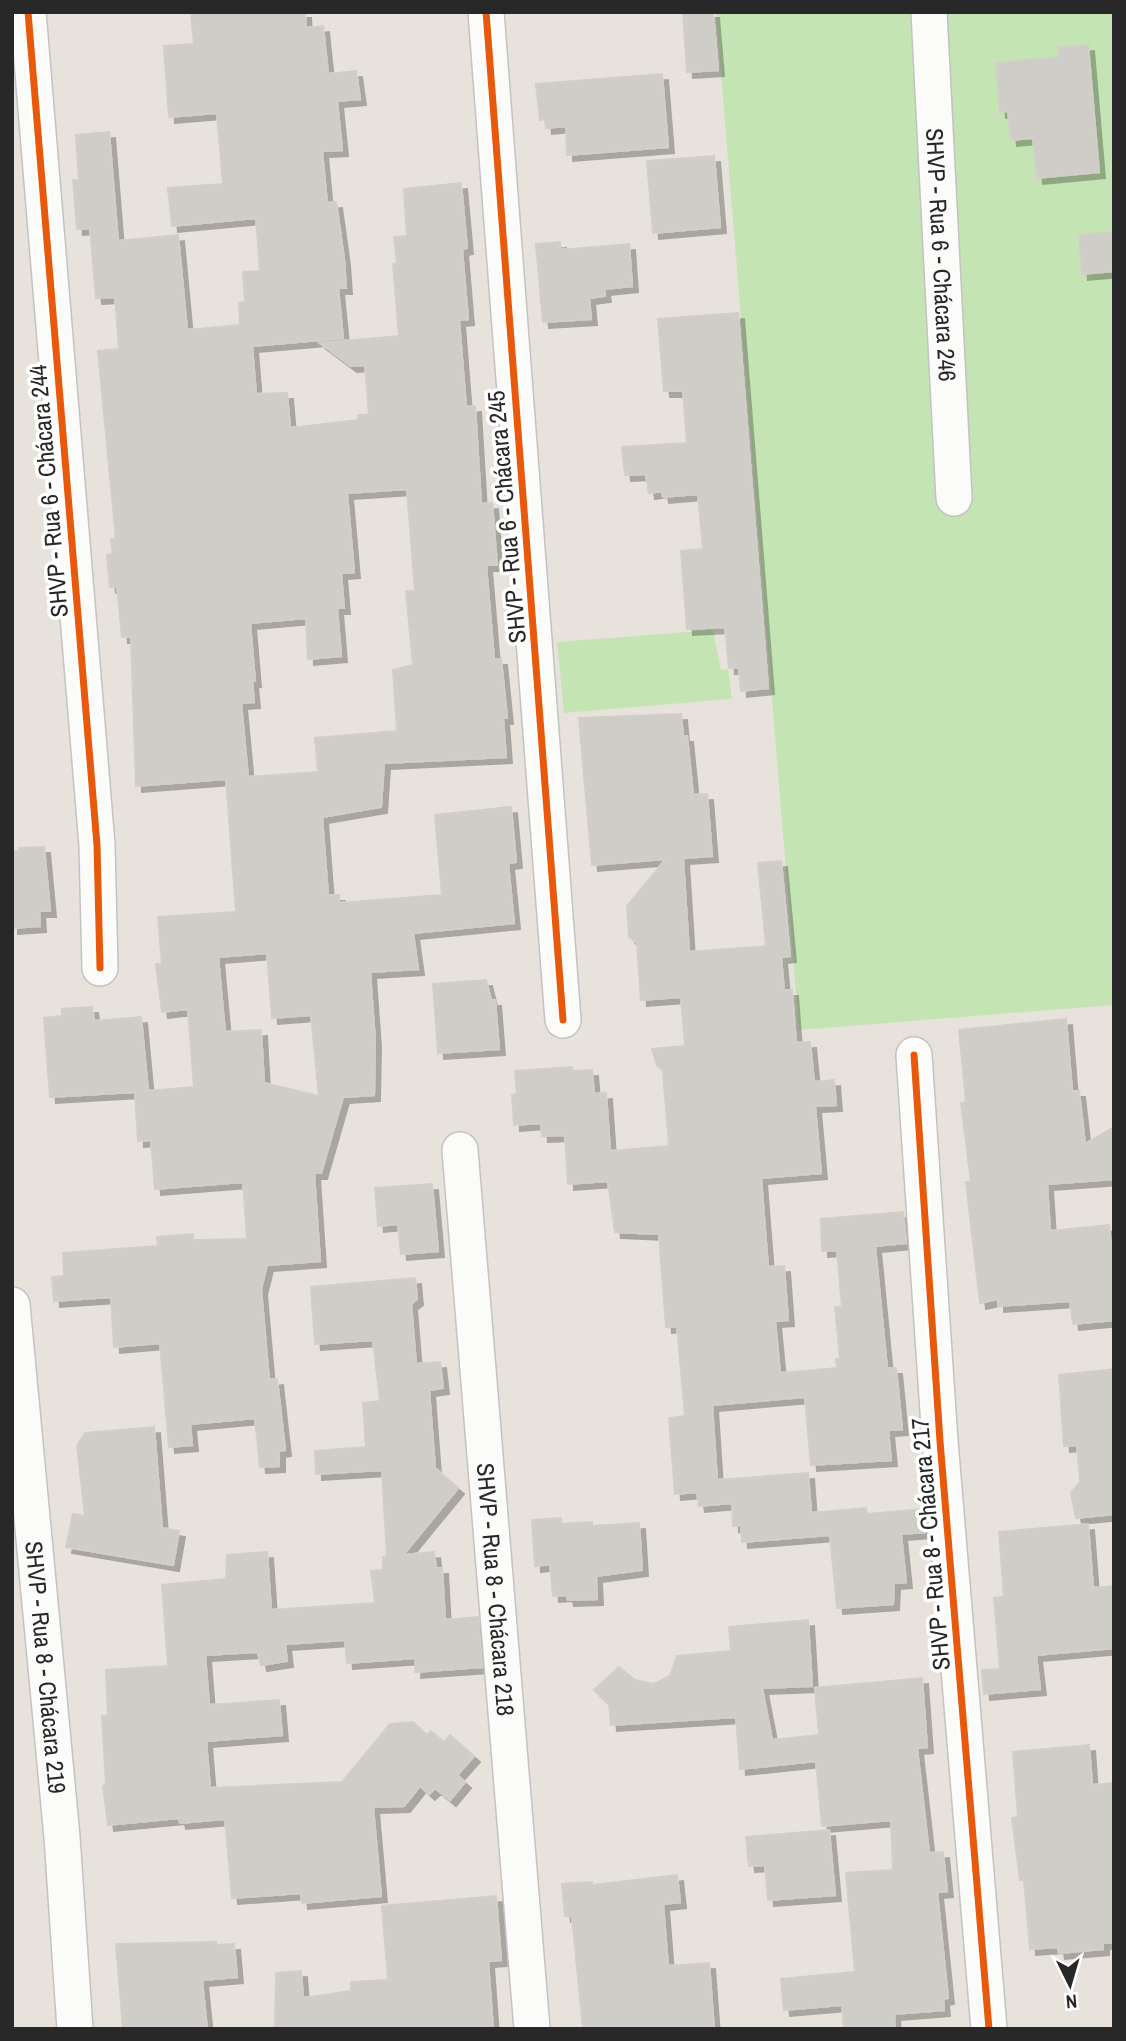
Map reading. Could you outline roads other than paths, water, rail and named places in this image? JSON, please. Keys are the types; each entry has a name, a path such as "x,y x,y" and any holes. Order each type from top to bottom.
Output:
{"street":[{"name":"SHVP - Rua 6 - Chácara 244","path":"28,12 97,845 100,968"},
{"name":"SHVP - Rua 6 - Chácara 245","path":"486,12 563,1020"},
{"name":"SHVP - Rua 6 - Chácara 246","path":"929,12 954,498"},
{"name":"SHVP - Rua 8 - Chácara 217","path":"914,1055 940,1440 989,2029"},
{"name":"SHVP - Rua 8 - Chácara 218","path":"460,1150 532,2029"},
{"name":"SHVP - Rua 8 - Chácara 219","path":"12,1305 62,1837 75,2029"}]}
